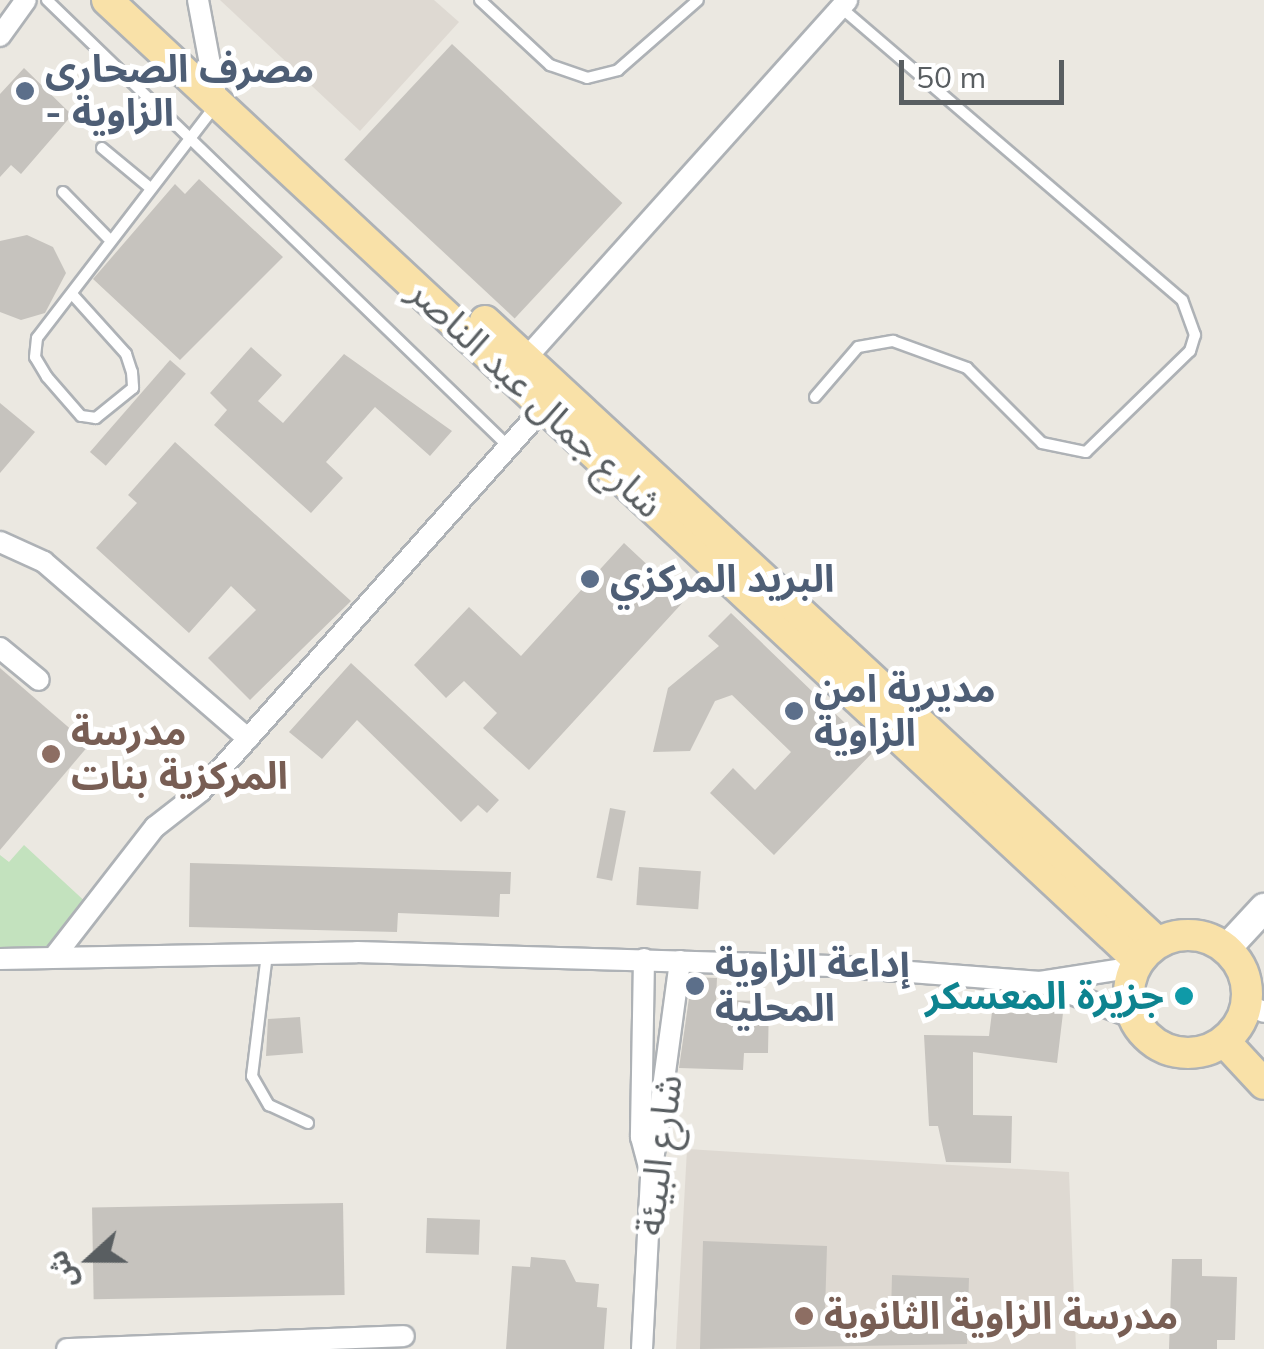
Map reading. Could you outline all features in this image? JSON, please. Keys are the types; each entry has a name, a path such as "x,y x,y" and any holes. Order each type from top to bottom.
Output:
{"main road":[{"name":"شارع جمال عبد الناصر","path":"106,0 216,88"},
{"name":"شارع جمال عبد الناصر","path":"132,0 216,88 519,366 1144,957"},
{"name":"شارع جمال عبد الناصر","path":"519,366 545,406 1144,957"},
{"path":"1186,935 1226,949 1244,974 1255,1008 1225,1042 1174,1052 1134,1018 1144,957 1186,935"},
{"path":"1225,1042 1264,1084"}],"street":[{"path":"0,36 26,0"},
{"path":"198,0 216,88"},
{"path":"519,366 844,4"},
{"path":"54,957 154,827 201,791 545,406"},
{"path":"0,542 44,562 248,740"},
{"path":"0,648 38,680"},
{"path":"1226,949 1264,908"},
{"path":"0,958 268,953 644,959 1040,982 1144,957"},
{"path":"644,959 641,1137 651,1176"},
{"name":"شارع البيئة","path":"642,1349 651,1176 680,960"},
{"path":"1040,982 1134,1018"},
{"path":"66,1349 404,1336"}],"lane":[{"path":"46,0 186,142 509,447"},
{"path":"480,0 550,65 587,78 618,70 698,0"},
{"path":"815,396 858,347 893,341 967,368 1042,444 1086,452 1190,351 1194,335 1182,300 844,4"},
{"path":"72,294 126,354 132,372 133,388 96,418 81,416 34,357 37,338 72,294 108,238 186,142 216,88"},
{"path":"102,148 149,187"},
{"path":"63,192 108,238"},
{"path":"268,953 252,1076 269,1105 308,1123"}],"shaded area":[{"path":"220,0 434,0 459,22 360,131"},
{"path":"687,1149 1069,1172 1076,1349 676,1349"}],"green space":[{"path":"24,845 90,906 53,954 0,957 0,855 9,862"}],"building":[{"path":"452,44 622,203 515,318 344,160"},
{"path":"24,68 72,115 21,174 11,165 0,177 0,94"},
{"path":"199,179 283,257 180,360 93,279 175,184 185,194"},
{"path":"27,235 53,247 66,273 45,313 21,320 0,312 0,241"},
{"path":"251,347 282,375 258,401 283,423 344,354 452,431 430,456 375,407 326,462 343,478 311,513 214,425 227,410 210,393"},
{"path":"170,360 186,374 106,466 90,452"},
{"path":"0,403 35,432 0,473"},
{"path":"175,442 351,601 250,700 208,658 256,610 231,586 189,633 96,548 137,503 128,495"},
{"path":"624,543 685,600 529,770 483,728 497,713 464,681 446,698 414,665 469,607 521,656"},
{"path":"731,613 874,751 774,855 710,793 733,768 755,790 791,752 732,695 715,701 690,751 653,752 668,688 719,646 708,636"},
{"path":"351,663 499,800 487,813 478,805 461,822 357,720 322,759 289,732"},
{"path":"0,668 89,745 0,850"},
{"path":"610,808 626,811 612,881 596,878"},
{"path":"190,863 511,872 510,894 500,894 499,917 398,913 397,932 189,927"},
{"path":"639,867 701,871 698,909 636,905"},
{"path":"692,977 717,978 716,1000 769,1001 768,1053 744,1053 743,1070 679,1068"},
{"path":"993,1004 1063,1013 1057,1063 973,1052 973,1115 1012,1116 1011,1163 946,1162 938,1126 929,1126 924,1035 989,1036"},
{"path":"300,1017 303,1053 266,1056 268,1019"},
{"path":"343,1203 345,1295 94,1299 92,1207"},
{"path":"427,1218 480,1220 479,1255 426,1253"},
{"path":"703,1241 827,1246 825,1312 891,1314 892,1275 969,1278 967,1344 700,1349"},
{"path":"531,1257 565,1260 576,1282 599,1284 597,1307 607,1308 604,1349 506,1349 512,1266 530,1267"},
{"path":"1172,1259 1202,1259 1202,1276 1237,1277 1235,1340 1217,1340 1217,1349 1169,1349"}],"place":[{"name":"مصرف الصحارى - الزاوية","path":"25,91"},
{"name":"البريد المركزي","path":"590,579"},
{"name":"مديرية امن الزاوية","path":"794,711"},
{"name":"مدرسة المركزية بنات","path":"51,754"},
{"name":"إداعة الزاوية المحلية","path":"695,986"},
{"name":"جزيرة المعسكر","path":"1184,996"},
{"name":"مدرسة الزاوية الثانوية","path":"804,1316"}]}
